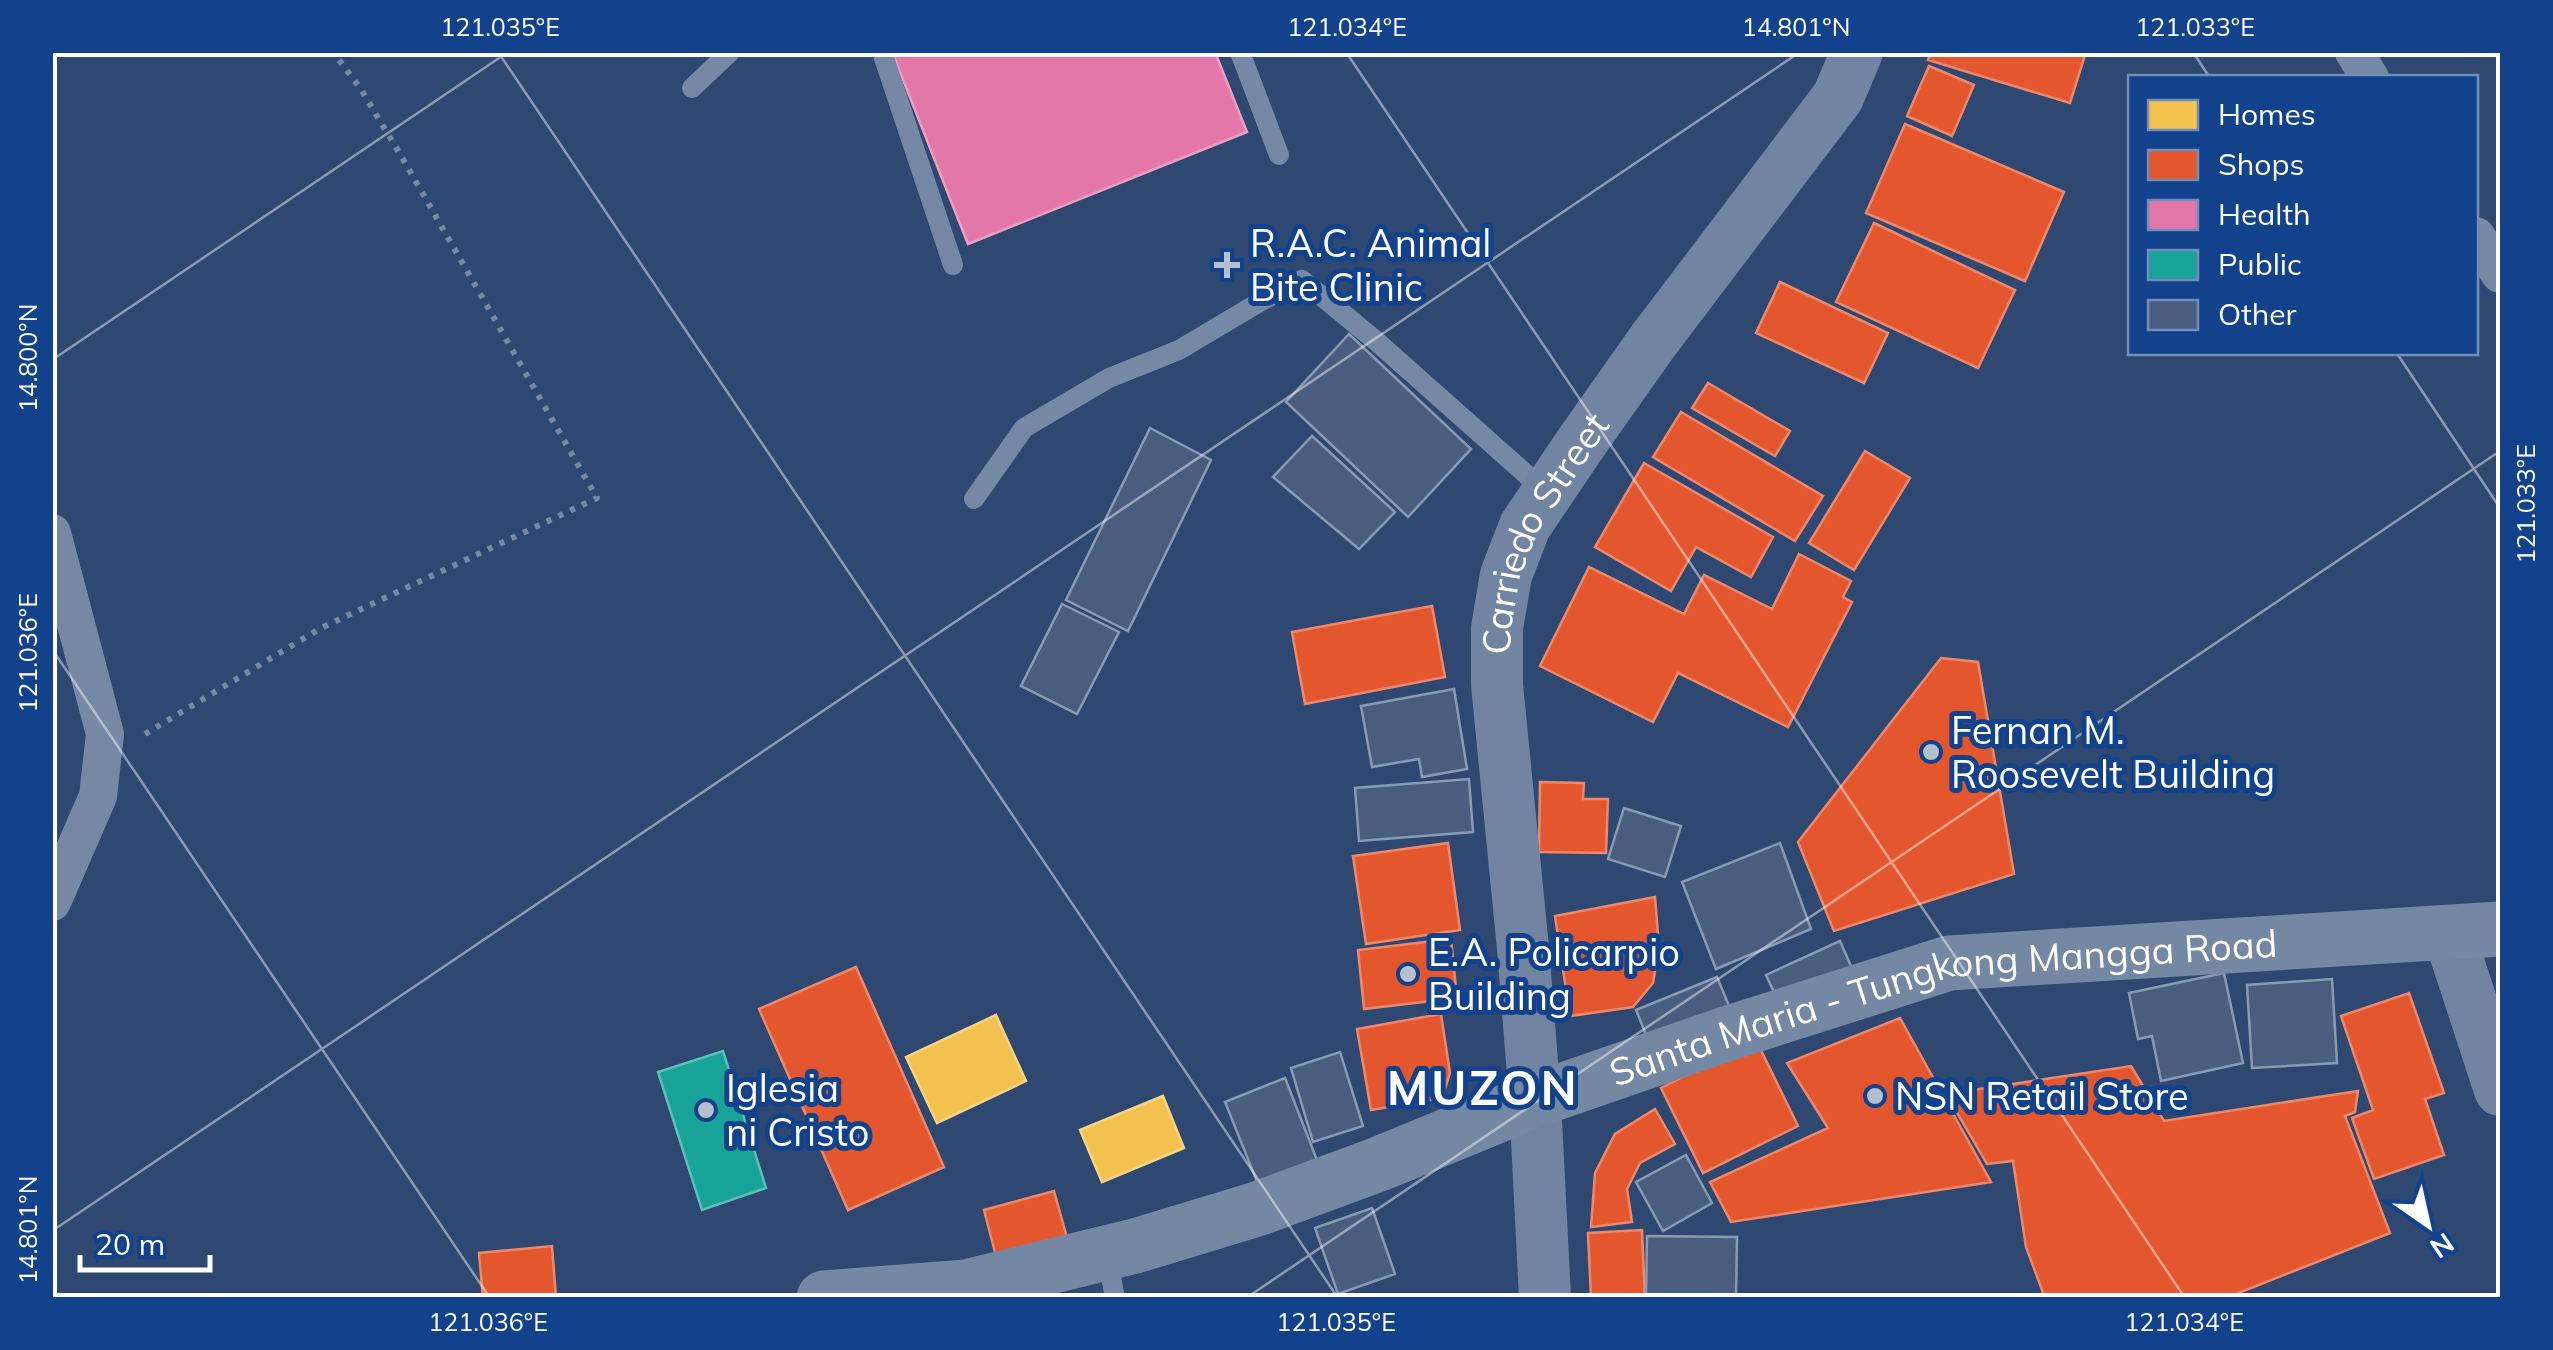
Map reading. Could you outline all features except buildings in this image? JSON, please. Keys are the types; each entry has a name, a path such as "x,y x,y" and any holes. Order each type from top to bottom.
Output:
{"main road":[{"name":"Carriedo Street","path":"1545,1298 1524,948 1497,685 1497,628 1506,575 1525,526 1547,493 1653,342 1838,97 1857,52"},
{"name":"Santa Maria - Tungkong Mangga Road","path":"824,1298 1111,1275 1258,1209 1535,1100 1949,962 2474,930"},
{"path":"2474,930 2500,1090"}],"street":[{"path":"2478,239 2500,274"},
{"path":"52,533 105,734 98,796 52,902"}],"lane":[{"path":"692,88 730,52"},
{"path":"882,52 953,265"},
{"path":"1240,52 1279,155"},
{"path":"974,499 1024,428 1109,378 1179,350 1302,280 1547,493"}],"path":[{"path":"102,761 320,628 597,498 400,154 333,52"}],"place":[{"name":"R.A.C. Animal Bite Clinic","path":"1227,265"},
{"name":"Fernan M. Roosevelt Building","path":"1931,752"},
{"name":"E.A. Policarpio Building","path":"1408,974"},
{"name":"NSN Retail Store","path":"1875,1096"},
{"name":"Iglesia ni Cristo","path":"706,1110"}],"district":[{"name":"MUZON","path":"1483,1087"}]}
